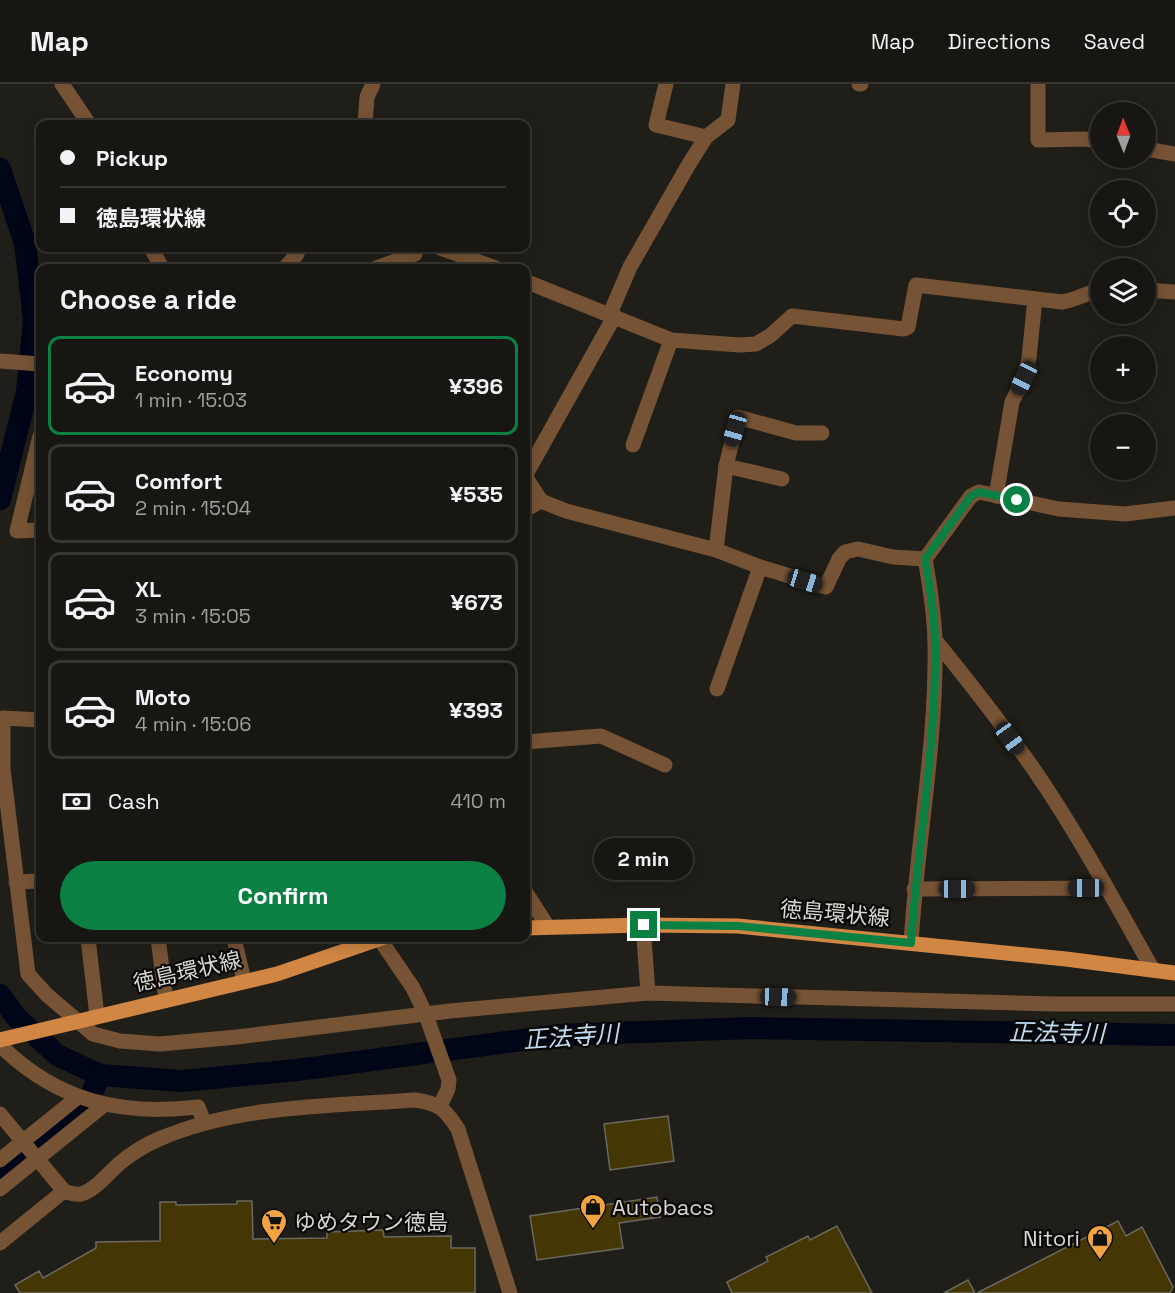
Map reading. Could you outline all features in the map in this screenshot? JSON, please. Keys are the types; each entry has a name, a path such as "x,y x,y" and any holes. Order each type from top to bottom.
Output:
{"main road":[{"name":"徳島環状線","path":"530,928 644,925 738,926 911,943 1175,974"},
{"name":"徳島環状線","path":"0,1042 71,1022 277,974 369,942"}],"street":[{"path":"62,84 86,120"},
{"path":"365,120 367,97 373,84"},
{"path":"666,84 656,125 706,137"},
{"path":"530,467 614,317 612,309 630,267 706,137 728,120 733,84"},
{"path":"1038,84 1038,140 1090,140"},
{"path":"1156,151 1175,154"},
{"path":"288,264 297,252"},
{"path":"385,264 412,252"},
{"path":"451,252 484,264"},
{"path":"530,282 671,340 740,345 756,344 771,335 792,316 904,329 908,327 916,285 1062,302 1076,300 1090,293"},
{"path":"1156,291 1175,292"},
{"path":"996,496 1012,402 1024,378 1029,358 1035,299"},
{"path":"633,445 671,340"},
{"path":"2,361 36,364"},
{"path":"716,550 726,466 738,417 796,433 822,433"},
{"path":"36,453 17,531 36,530"},
{"path":"726,466 782,479"},
{"path":"530,484 540,501 566,511 716,550 760,567 826,587 838,559 845,552 858,549 894,557 925,559"},
{"path":"911,943 914,889 929,770 935,690 935,640 925,559 971,496 979,492 1059,509 1125,514 1175,508"},
{"path":"530,507 540,501"},
{"path":"717,689 760,567"},
{"path":"935,640 973,687 1047,788 1153,970"},
{"path":"36,720 3,718 3,769 28,975 71,1022 93,1034 120,1041 160,1044 427,1018 450,1011 648,993 1031,1003 1175,1004"},
{"path":"530,742 601,736 665,765"},
{"path":"16,882 36,880"},
{"path":"914,889 1107,888"},
{"path":"530,899 548,927"},
{"path":"644,925 648,993"},
{"path":"88,942 97,1016"},
{"path":"159,942 166,1000"},
{"path":"235,942 244,981"},
{"path":"383,942 413,988 427,1018 449,1080 448,1089 440,1106"},
{"path":"0,1042 32,1073 79,1097 100,1104 138,1110 198,1107 204,1122"},
{"path":"0,1189 79,1097"},
{"path":"0,1114 64,1191 82,1194 139,1150 158,1139 204,1122 258,1113 415,1100 440,1106 458,1129 510,1293"},
{"path":"0,1160 30,1152 100,1104"},
{"path":"0,1243 64,1191"}],"building":[{"path":"668,1116 674,1161 610,1170 604,1124"},
{"path":"657,1197 660,1217 619,1223 623,1248 537,1260 530,1216"},
{"name":"ゆめタウン徳島","path":"237,1201 252,1201 253,1239 327,1238 327,1232 383,1230 384,1237 451,1236 451,1248 475,1248 475,1293 20,1293 15,1285 39,1271 43,1278 96,1248 96,1242 160,1241 160,1202 176,1202 176,1205 237,1204"},
{"name":"Nitori","path":"1118,1221 1126,1236 1142,1227 1173,1287 1170,1293 977,1293"},
{"path":"837,1226 872,1293 732,1293 727,1282 768,1261 766,1257 808,1236 810,1240"},
{"path":"968,1280 975,1293 944,1293"}],"waterway":[{"name":"正法寺川","path":"0,169 25,243 34,320 27,392 0,499"},
{"name":"正法寺川","path":"0,995 17,1018 57,1055 100,1075 182,1081 297,1070 560,1035 751,1028 1175,1035"},
{"path":"0,1175 84,1110 100,1075"}],"place":[{"name":"Autobacs","path":"593,1230"},
{"name":"ゆめタウン徳島","path":"274,1245"},
{"name":"Nitori","path":"1100,1261"}],"route":[{"path":"644,925 738,926 911,943 914,889 929,770 935,690 935,640 925,559 971,496 979,492 1017,500"}]}
